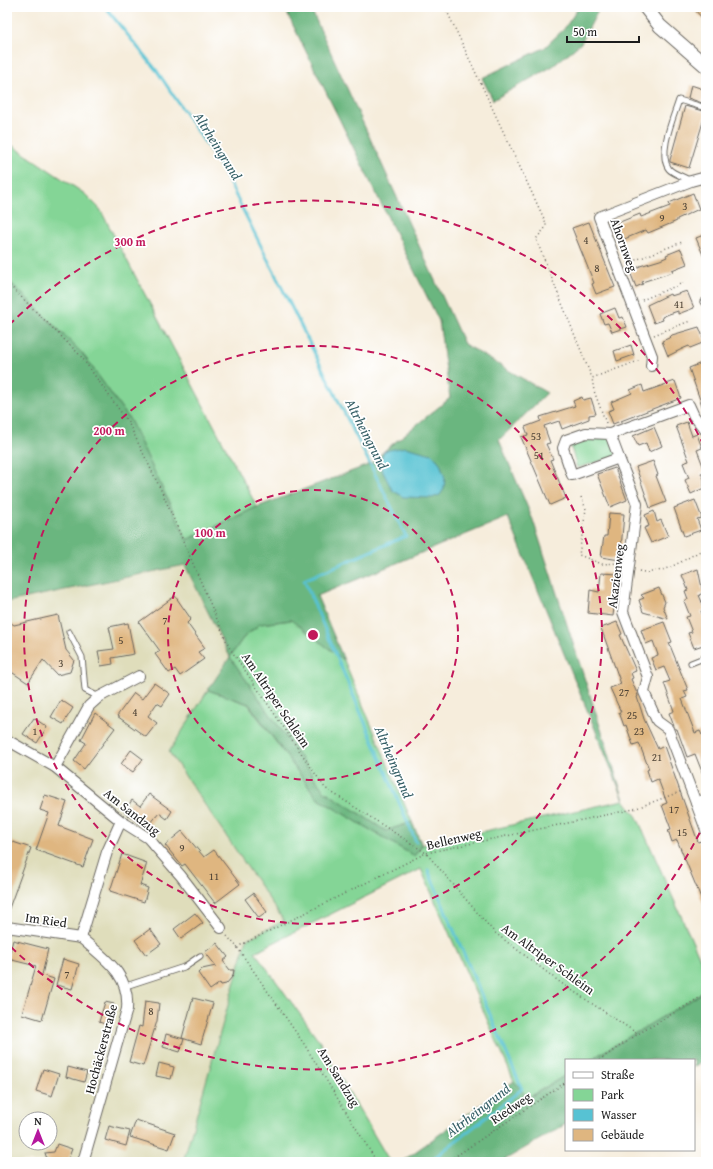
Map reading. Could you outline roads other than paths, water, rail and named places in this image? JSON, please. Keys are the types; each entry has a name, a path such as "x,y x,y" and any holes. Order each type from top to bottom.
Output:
{"street":[{"path":"645,7 660,26 706,66"},
{"name":"Ahornweg","path":"651,361 645,338 599,217 691,181 706,177"},
{"path":"620,458 572,475 562,448 566,440 586,433 610,434 689,405 694,416 706,431"},
{"name":"Akazienweg","path":"610,434 637,504 623,612 648,677 644,692 657,721 668,729 706,830"},
{"path":"54,767 89,706 99,697 139,676"},
{"name":"Am Sandzug","path":"7,740 54,767 121,821 148,838 181,876 221,928"},
{"path":"696,803 706,799"},
{"path":"81,938 106,852 121,821"},
{"name":"Im Ried","path":"7,927 81,938"},
{"name":"Hochäckerstraße","path":"81,938 120,974 126,986 128,997 127,1009 83,1162"}],"lane":[{"path":"691,181 670,170 665,162 664,149 679,100 706,108"},
{"path":"69,632 82,657 85,690 99,697"},
{"path":"691,663 706,657"},
{"path":"126,986 184,967 200,956"}],"water":[{"path":"405,447 432,454 440,463 445,478 444,489 440,495 432,498 403,497 392,490 379,464 384,451"}],"waterway":[{"name":"Altrheingrund","path":"105,7 157,71 222,168 406,536 304,580 416,842"},
{"name":"Altrheingrund","path":"428,870 522,1089 429,1162"}]}
